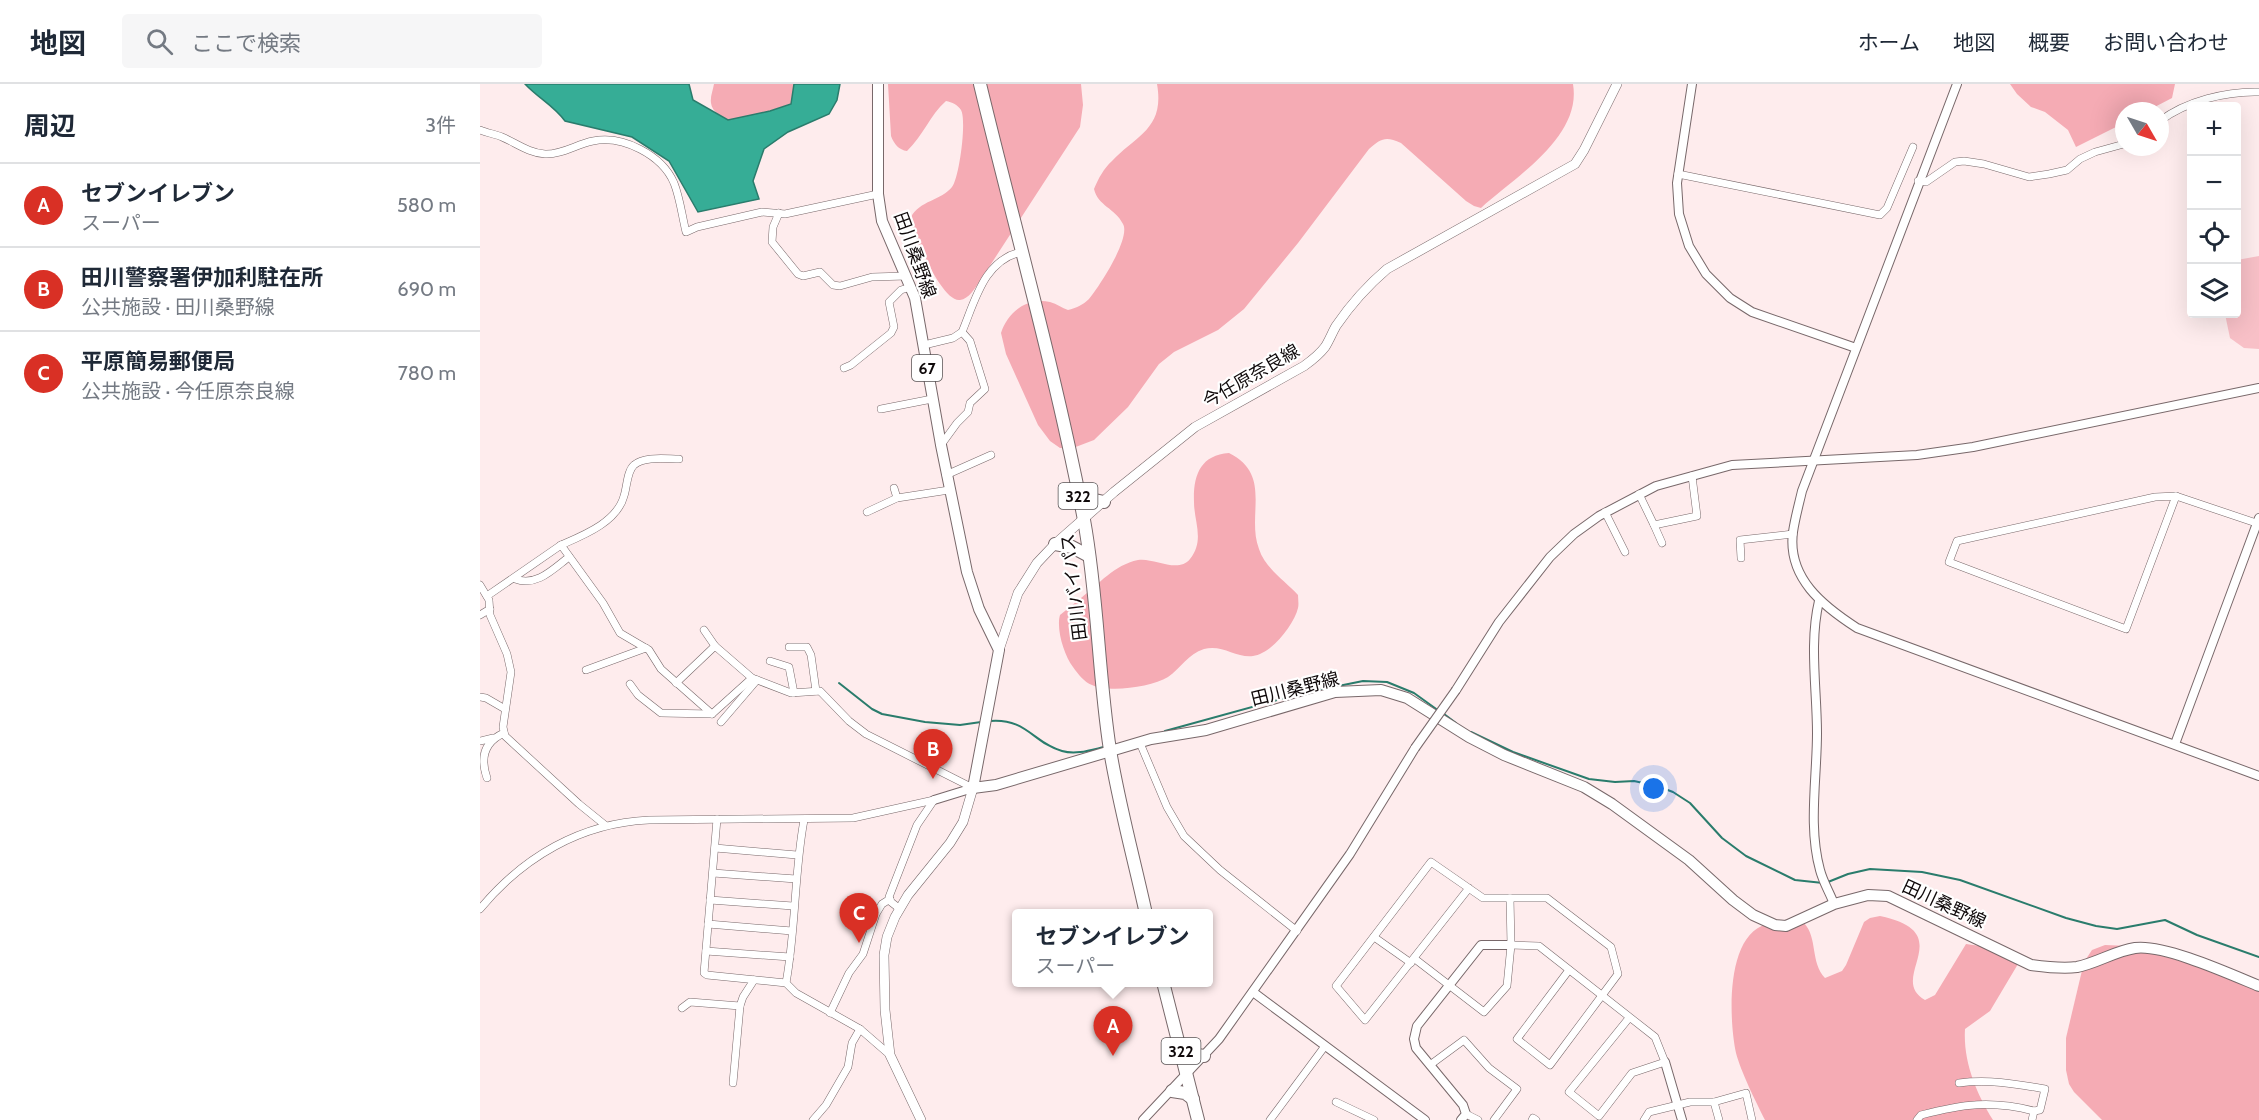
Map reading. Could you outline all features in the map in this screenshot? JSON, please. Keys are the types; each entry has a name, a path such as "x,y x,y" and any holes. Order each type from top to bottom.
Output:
{"highway":[{"name":"田川バイパス","path":"980,84 1084,520 1095,593 1110,750 1145,909"},
{"path":"1078,492 1086,498 1104,501"},
{"path":"1055,544 1072,546 1089,556"},
{"name":"322","path":"1164,987 1198,1120"},
{"path":"1180,1048 1191,1054 1204,1056"},
{"path":"1172,1091 1185,1093 1193,1099"}],"main road":[{"name":"田川桑野線","path":"878,84 878,194 882,221 915,298 946,475 966,572 979,609 999,650"},
{"name":"今任原奈良線","path":"999,650 1018,593 1037,564 1055,544 1195,427 1304,366 1317,356 1368,284 1387,269 1575,164 1617,84"},
{"path":"921,1120 890,1056 885,1010 884,955 891,926 908,895 950,843 963,822 973,788 999,650"},
{"name":"田川桑野線","path":"973,788 996,785 1151,739 1206,730 1335,692 1381,690 1407,698 1469,738 1504,756 1584,787 1612,804 1689,860 1753,915 1775,926 1786,926 1834,904 1868,895 1888,896 2031,964 2077,967 2134,948 2150,948 2194,960 2259,986"}],"street":[{"path":"1692,84 1677,183 1679,214 1689,246 1706,274 1730,298 1752,312 1856,348"},
{"path":"1957,84 1918,181 1802,491 1793,534 1792,553 1799,572 1808,588 1820,601 1857,628 2259,776"},
{"path":"2169,115 2230,93 2259,92"},
{"path":"480,130 544,154 556,153 595,141 618,141 632,146 654,159 669,174 674,184 686,232 696,227 762,212 779,213 878,194"},
{"path":"1918,181 1926,182 1954,162 1964,161 1984,164 2029,177 2049,174 2067,170 2080,159 2115,146"},
{"path":"1678,174 1880,214 1887,208 1913,147"},
{"path":"779,213 773,228 772,242 798,274 803,276 820,272 833,285 840,286 872,278 906,276"},
{"path":"924,345 953,338 962,332 986,275 1000,260 1021,252"},
{"path":"843,368 851,365 891,333 894,327 889,302 901,290 911,287"},
{"path":"941,445 968,412 970,403 985,389 970,341 962,332"},
{"path":"1143,1120 1219,1039 1297,931 1350,854 1415,748 1456,690 1499,622 1550,557 1574,534 1605,512 1656,486 1732,465 1917,455 1973,447 2259,388"},
{"path":"881,409 933,399"},
{"path":"889,414 893,407"},
{"path":"946,475 991,455"},
{"path":"487,596 515,579 561,545 602,525 620,507 630,470 634,464 642,461 679,459"},
{"path":"1654,525 1697,516 1692,476"},
{"path":"894,488 897,498"},
{"path":"867,512 897,498 949,490"},
{"path":"1639,494 1662,543"},
{"path":"2175,744 2258,522 2176,496 2155,497 1957,541 1949,562 2126,629 2176,496"},
{"path":"1605,512 1625,552"},
{"path":"1741,558 1740,540 1793,534"},
{"path":"561,545 603,603 620,633 646,648 661,669 712,714"},
{"path":"515,579 529,582 539,579 569,557"},
{"path":"480,585 487,596 490,615 507,654 511,672 504,733 512,744 604,825"},
{"path":"1820,601 1815,616 1817,735 1815,841 1820,871 1834,904"},
{"path":"480,615 490,609"},
{"path":"704,630 715,646 755,679 794,693 820,691 866,735 973,788"},
{"path":"676,683 715,646"},
{"path":"789,647 807,647 811,655 816,691"},
{"path":"586,670 646,648"},
{"path":"770,661 789,667 794,693"},
{"path":"630,684 638,695 662,713 712,714 755,679"},
{"path":"721,722 755,679"},
{"path":"482,696 505,709"},
{"path":"480,741 504,733"},
{"path":"487,778 481,760 493,738"},
{"path":"1140,743 1167,807 1184,837 1220,870 1297,931"},
{"path":"480,909 496,890 531,861 555,846 604,825 649,820 853,818 934,800 973,788"},
{"path":"831,1013 849,973 863,954 876,914 882,904 890,899 917,825 934,800"},
{"path":"717,819 704,973 786,982 795,993 860,1029 890,1056"},
{"path":"786,982 790,957 797,855 804,820"},
{"path":"714,848 797,855"},
{"path":"1469,888 1365,1020 1336,986 1431,862 1469,888 1483,898 1547,898 1611,948 1618,974 1550,1065 1518,1040 1569,970"},
{"path":"712,873 795,879"},
{"path":"1374,937 1413,961 1484,1012 1507,986 1511,945 1510,898"},
{"path":"890,899 900,909"},
{"path":"710,900 793,906"},
{"path":"708,924 792,931"},
{"path":"1478,1120 1464,1117 1463,1105 1416,1048 1414,1039 1418,1026 1481,945 1511,945 1539,946 1654,1037 1665,1062 1682,1120"},
{"path":"706,951 790,957"},
{"path":"733,1083 740,1006 754,980"},
{"path":"1253,992 1425,1120"},
{"path":"682,1008 690,1002 740,1006"},
{"path":"1629,1018 1569,1092 1599,1116 1632,1073 1665,1062"},
{"path":"813,1120 826,1105 848,1067 852,1042 860,1029"},
{"path":"1430,1065 1464,1040 1490,1068 1517,1089 1494,1120"},
{"path":"1270,1120 1325,1046"},
{"path":"1917,1120 1920,1115 1971,1103 2012,1105 2034,1111 2040,1110 2045,1089 2003,1082 1959,1083"},
{"path":"1644,1120 1649,1112 1678,1105 1714,1102 1746,1093 1752,1120"},
{"path":"1336,1102 1374,1120"},
{"path":"1714,1102 1719,1120"},
{"path":"2032,1120 2034,1111"}],"shaded area":[{"path":"525,84 689,84 693,100 728,120 791,104 794,84 840,84 837,100 829,114 788,132 764,149 753,181 759,199 698,212 669,161 632,137 565,121 556,110"},
{"path":"714,84 801,84 792,109 764,129 733,122 718,114 711,103"},
{"path":"888,84 1081,84 1083,105 1080,127 980,281 966,298 954,299 942,286 930,267 910,223 911,217 919,207 943,195 955,182 963,137 961,110 955,104 946,101 913,145 907,151 904,150 897,146 891,136"},
{"path":"1157,84 1573,84 1573,103 1567,121 1557,138 1543,154 1481,208 1466,201 1401,143 1391,139 1377,142 1369,149 1298,243 1244,309 1218,330 1174,352 1159,364 1128,407 1094,440 1073,448 1060,448 1050,441 1038,425 1006,354 1001,333 1009,318 1020,307 1042,301 1068,310 1082,305 1100,284 1118,251 1124,231 1120,219 1099,199 1094,189 1106,167 1153,121 1157,111"},
{"path":"2010,84 2175,84 2172,98 2164,102 2115,102 2115,128 2076,147 2068,130 2045,112 2031,107"},
{"path":"2259,256 2259,349 2244,348 2230,338 2226,318 2241,318 2241,259"},
{"path":"1229,453 1242,462 1250,472 1254,484 1256,536 1262,556 1298,595 1298,608 1292,622 1281,638 1260,654 1247,656 1217,648 1204,649 1193,654 1161,681 1119,689 1089,684 1077,672 1067,656 1060,634 1060,615 1107,576 1129,562 1144,560 1179,565 1190,559 1198,538 1194,509 1197,476 1200,469 1211,458"},
{"path":"1880,916 1904,924 1916,933 1920,944 1913,980 1915,991 1925,1000 1935,995 1966,944 1980,946 2018,964 1990,1011 1965,1029 1968,1065 1981,1099 1993,1120 1765,1120 1741,1069 1734,1038 1733,980 1743,944 1753,931 1767,924 1804,923 1811,936 1817,965 1825,978 1842,971 1864,922"},
{"path":"2105,945 2129,946 2259,984 2259,1120 2102,1120 2074,1092 2069,1084 2066,1070 2066,1038 2084,962 2092,950"}],"waterway":[{"path":"1165,731 1299,694 1363,681 1387,682 1414,693 1439,711"},
{"path":"839,683 882,714 925,722 960,725 981,722"},
{"path":"1444,714 1456,723"},
{"path":"990,721 1013,723 1044,743 1062,751 1089,751 1104,747"},
{"path":"1471,732 1513,752 1589,779 1615,782 1634,781 1673,792 1690,803 1722,838 1746,856 1795,880 1823,883"},
{"path":"1828,882 1870,869 1922,872 1960,880 2066,918 2096,926 2117,929 2165,920 2197,935 2259,957"}],"place":[{"name":"田川警察署伊加利駐在所","path":"933,779"},
{"name":"平原簡易郵便局","path":"859,943"},
{"name":"セブンイレブン","path":"1113,1056"}]}
